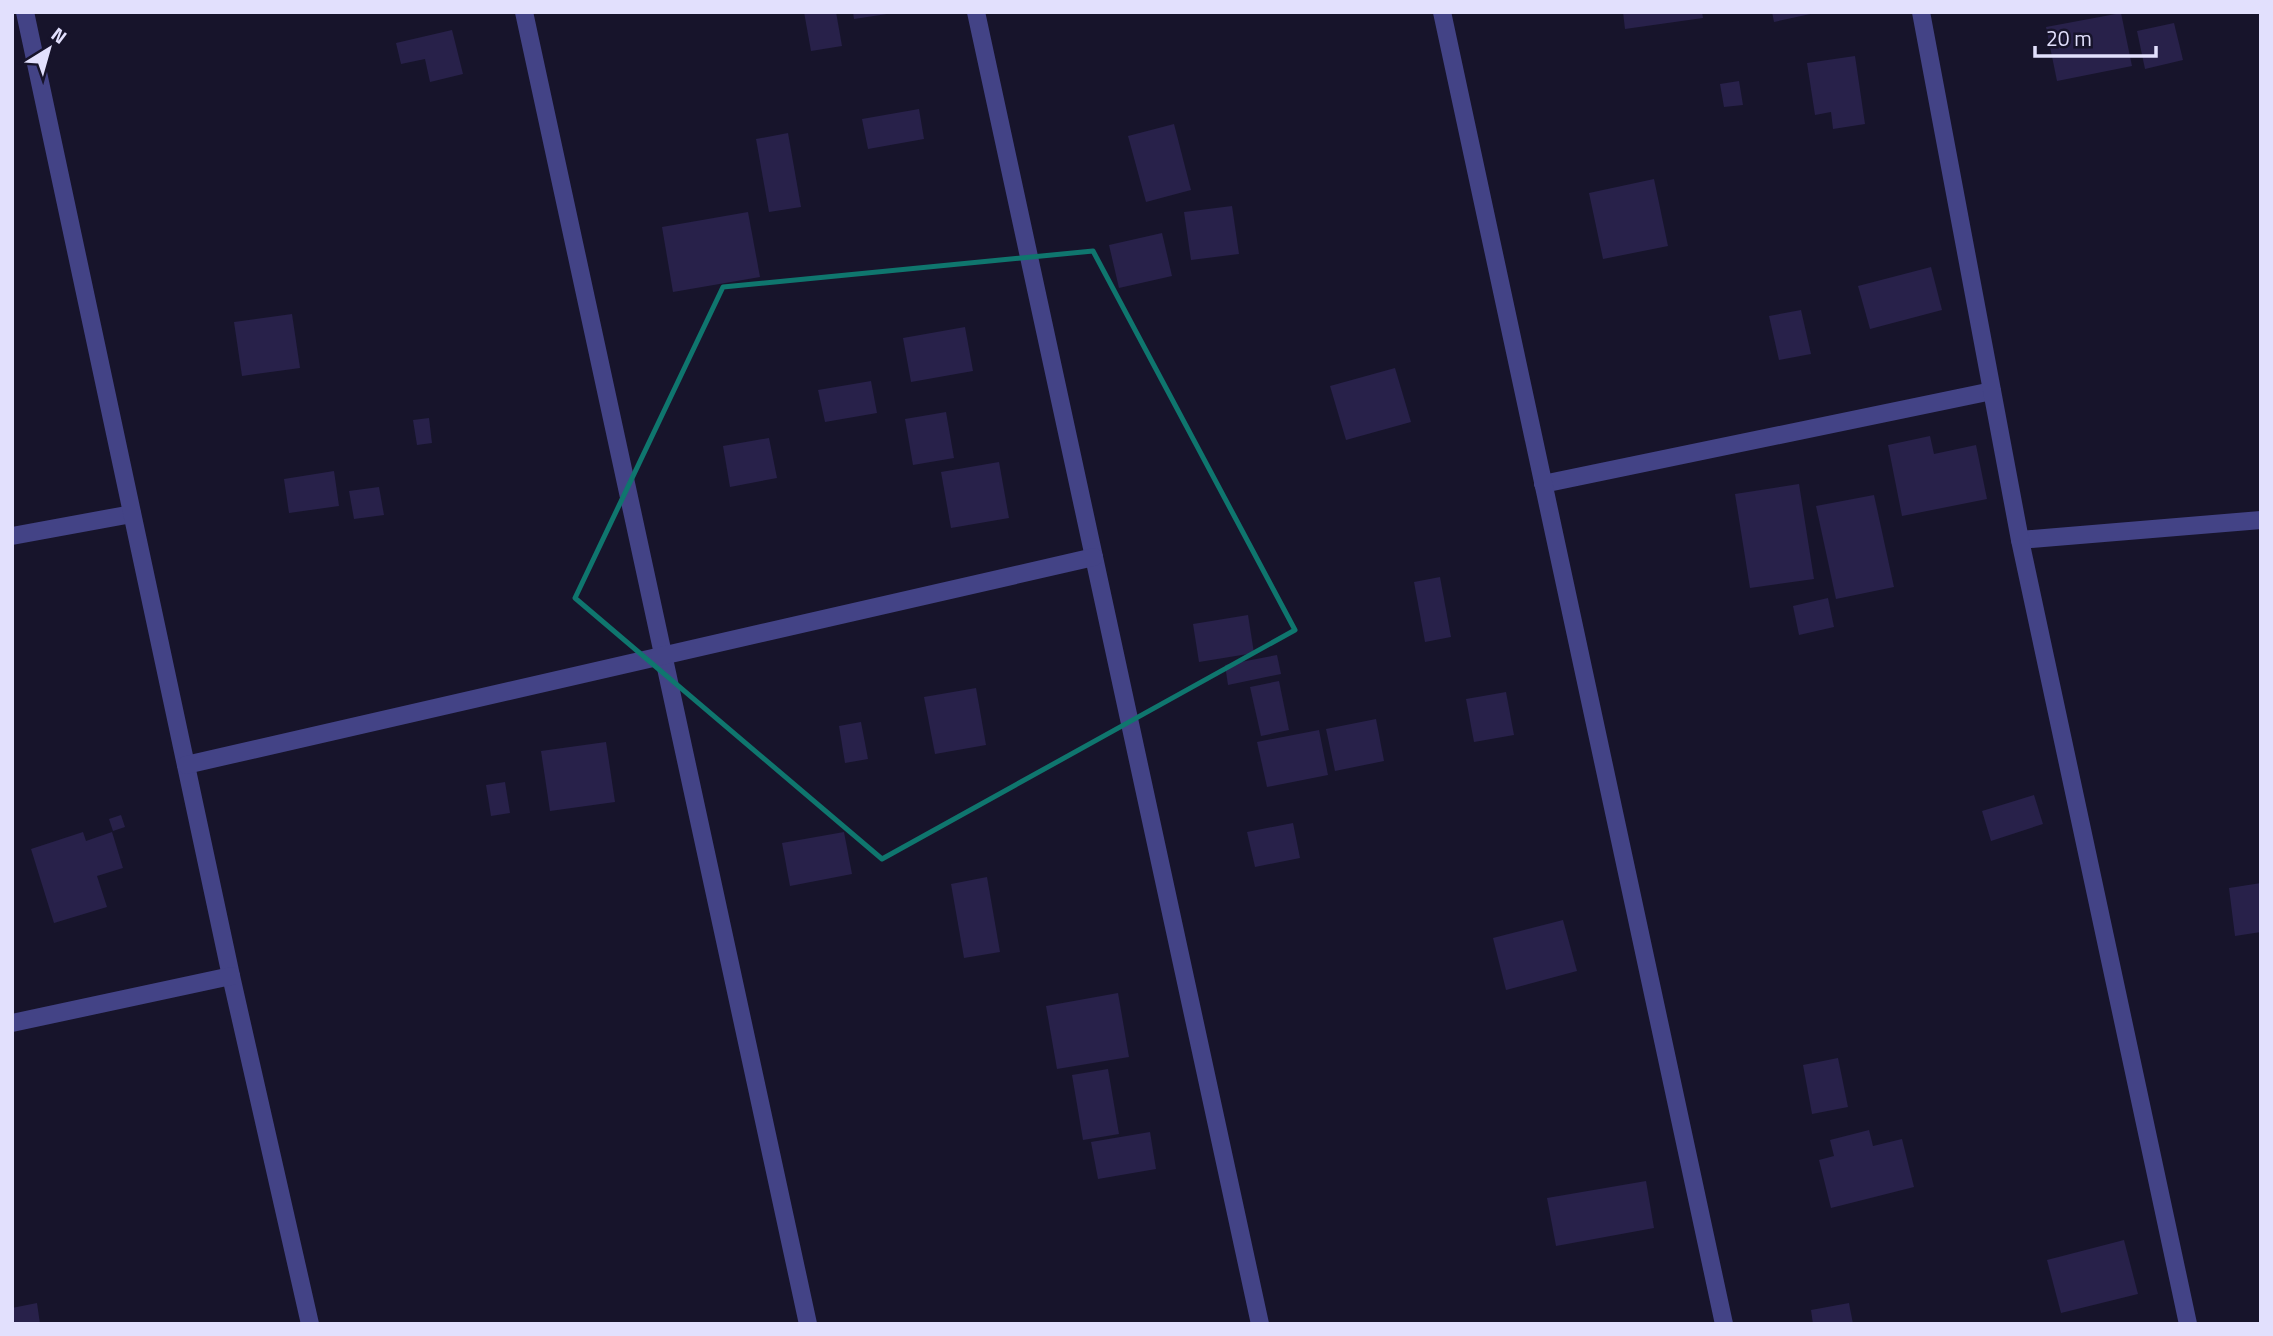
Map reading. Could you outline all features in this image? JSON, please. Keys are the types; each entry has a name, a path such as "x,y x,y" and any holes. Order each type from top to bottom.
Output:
{"street":[{"path":"25,12 231,976 310,1324"},
{"path":"524,12 808,1324"},
{"path":"976,12 1260,1324"},
{"path":"1442,12 1724,1324"},
{"path":"1921,12 2020,540 2189,1324"},
{"path":"1543,484 1992,391"},
{"path":"12,536 132,514"},
{"path":"2020,540 2261,520"},
{"path":"186,765 1094,557"},
{"path":"12,1023 231,976"}],"highlighted area":[{"path":"1093,251 1295,630 882,859 575,598 723,287"}],"building":[{"path":"804,12 836,12 842,46 811,51"},
{"path":"853,12 887,12 887,14 854,19"},
{"path":"1623,12 1702,12 1703,18 1625,29"},
{"path":"1772,12 1815,12 1815,13 1774,22"},
{"path":"2121,13 2132,66 2057,81 2046,27"},
{"path":"2174,23 2183,60 2145,69 2137,31"},
{"path":"452,30 463,74 430,82 425,59 401,64 396,43"},
{"path":"1855,56 1865,124 1833,129 1831,112 1815,115 1807,63"},
{"path":"1739,81 1743,105 1724,107 1720,84"},
{"path":"919,109 924,139 868,149 862,119"},
{"path":"1174,124 1191,190 1146,202 1128,136"},
{"path":"788,133 801,207 769,212 756,139"},
{"path":"1654,179 1668,246 1603,259 1589,193"},
{"path":"1232,206 1239,254 1191,260 1184,212"},
{"path":"748,212 760,277 673,292 662,227"},
{"path":"1162,233 1172,276 1119,288 1109,245"},
{"path":"1931,267 1942,310 1870,329 1858,286"},
{"path":"1801,310 1811,354 1779,360 1769,316"},
{"path":"292,314 300,368 242,376 234,322"},
{"path":"965,327 973,371 911,382 903,338"},
{"path":"1395,368 1411,422 1346,440 1330,386"},
{"path":"871,381 877,413 825,422 818,390"},
{"path":"946,412 954,458 913,465 905,419"},
{"path":"429,418 432,443 417,445 413,420"},
{"path":"1930,436 1934,454 1976,445 1987,499 1902,516 1888,445"},
{"path":"769,438 777,478 730,487 723,446"},
{"path":"999,462 1009,518 951,528 941,472"},
{"path":"334,471 339,506 289,513 284,479"},
{"path":"1799,484 1814,579 1750,588 1735,494"},
{"path":"379,487 384,515 354,519 349,491"},
{"path":"1874,495 1894,587 1836,599 1816,506"},
{"path":"1440,577 1451,637 1425,642 1414,582"},
{"path":"1828,598 1834,627 1799,635 1793,606"},
{"path":"1248,615 1254,653 1199,662 1193,624"},
{"path":"1277,655 1281,674 1228,685 1225,665"},
{"path":"1279,681 1289,730 1261,736 1250,687"},
{"path":"976,688 986,745 935,754 924,697"},
{"path":"1506,692 1514,735 1474,742 1466,699"},
{"path":"1376,719 1384,761 1335,771 1326,729"},
{"path":"861,722 868,759 845,763 839,726"},
{"path":"1319,730 1328,775 1267,787 1257,742"},
{"path":"606,742 615,802 550,811 541,751"},
{"path":"505,782 510,813 491,816 486,785"},
{"path":"2034,795 2043,824 1991,841 1982,811"},
{"path":"121,815 125,827 113,831 109,819"},
{"path":"1293,823 1300,858 1255,867 1247,832"},
{"path":"83,832 86,841 112,832 123,868 97,876 107,907 54,923 31,849"},
{"path":"844,832 852,874 790,886 782,843"},
{"path":"987,877 1000,952 964,958 951,884"},
{"path":"2261,883 2261,932 2235,936 2229,888"},
{"path":"1563,920 1577,971 1506,990 1493,938"},
{"path":"1118,993 1129,1057 1057,1069 1046,1006"},
{"path":"1838,1058 1848,1107 1812,1114 1803,1065"},
{"path":"1108,1069 1119,1134 1083,1140 1072,1075"},
{"path":"1869,1130 1873,1146 1902,1139 1914,1187 1831,1208 1819,1160 1834,1156 1830,1140"},
{"path":"1150,1132 1156,1169 1098,1179 1091,1142"},
{"path":"1646,1181 1654,1228 1556,1246 1547,1198"},
{"path":"2124,1240 2138,1294 2061,1313 2047,1260"},
{"path":"37,1303 40,1324 12,1324 12,1308"},
{"path":"1849,1303 1853,1324 1813,1324 1811,1310"}]}
